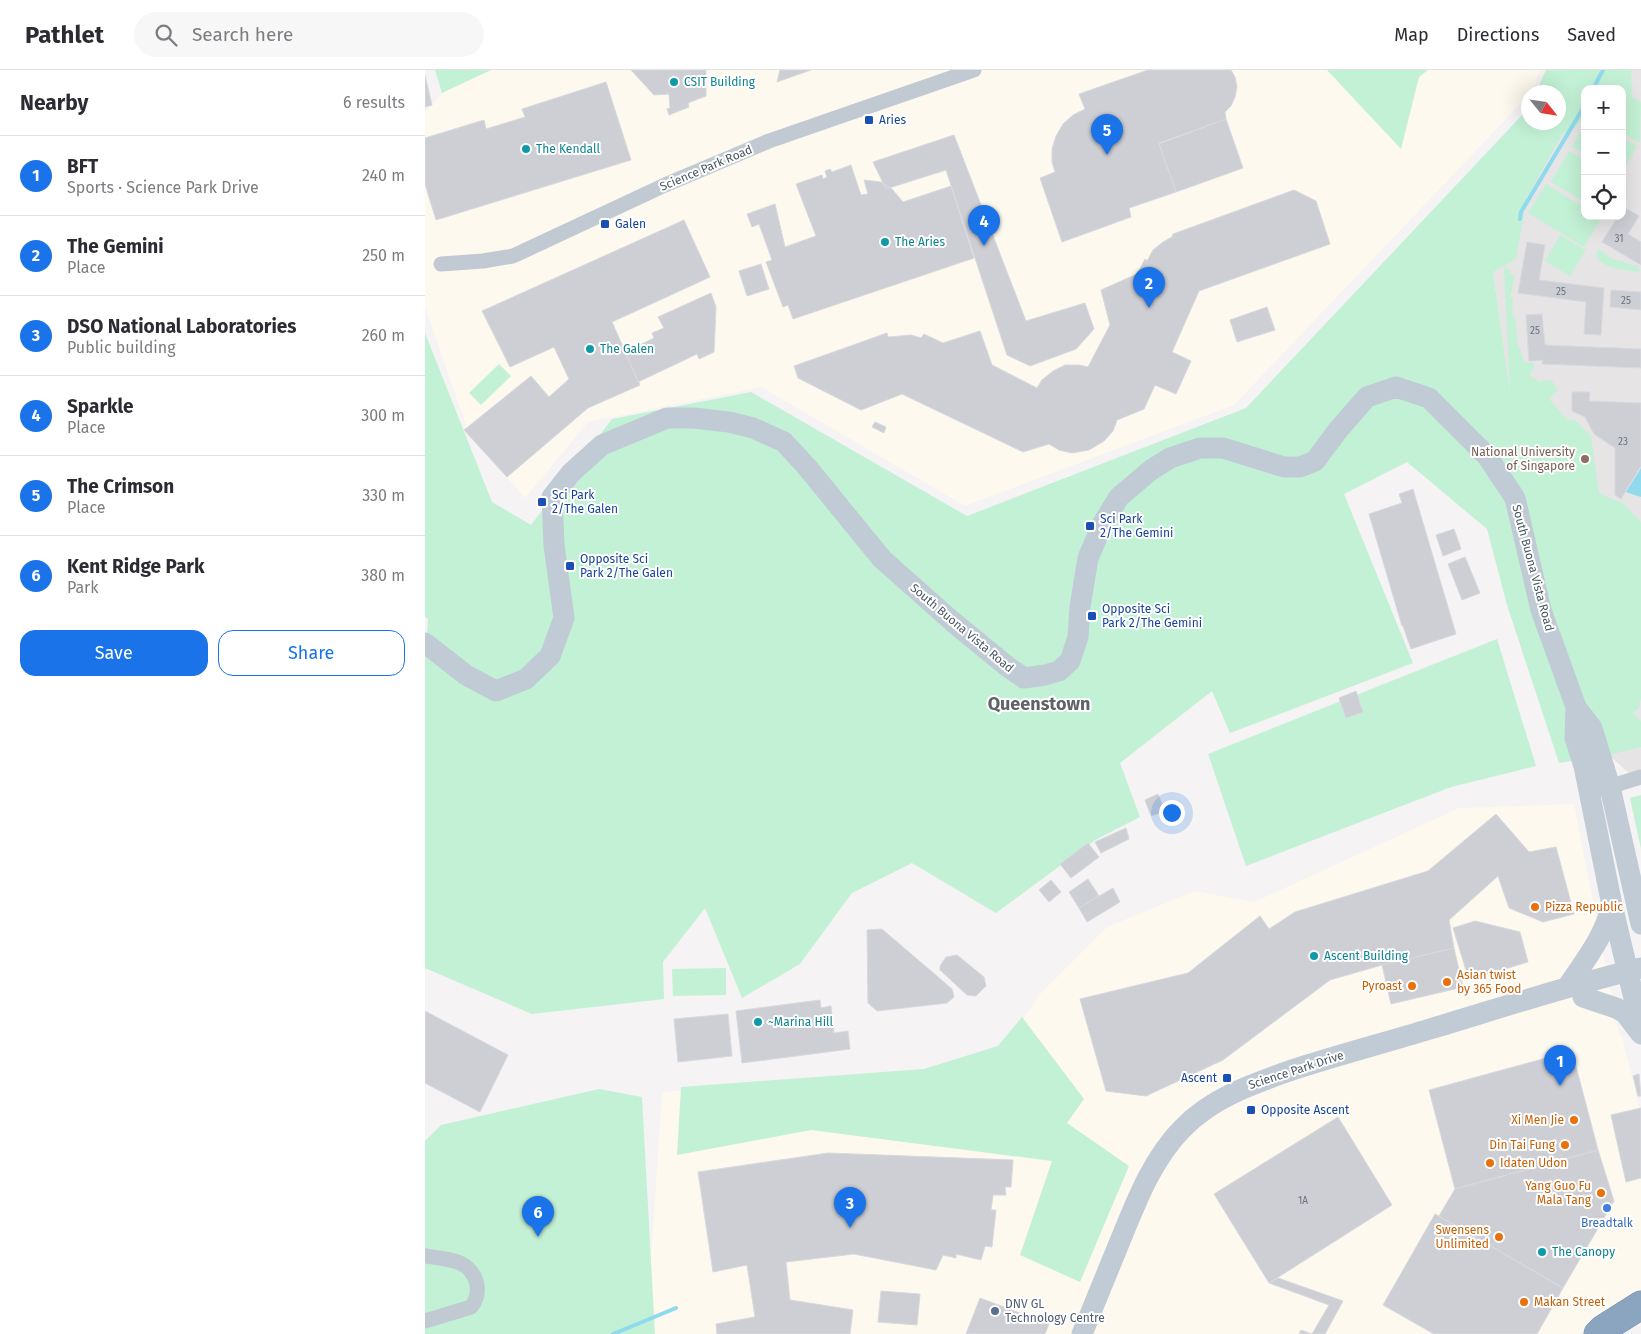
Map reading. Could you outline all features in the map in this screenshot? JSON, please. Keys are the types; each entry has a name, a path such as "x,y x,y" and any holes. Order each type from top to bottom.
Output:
{"highway":[{"path":"1598,1334 1641,1306"}],"street":[{"name":"Science Park Road","path":"441,264 483,261 513,256 665,185 769,141 974,70"},
{"name":"South Buona Vista Road","path":"425,643 466,675 496,691 526,679 550,656 564,618 554,545 552,497 571,473 602,445 667,418 694,418 729,422 753,428 784,442 807,467 881,559 1008,667 1024,678 1045,675 1059,671 1070,661 1079,637 1080,607 1088,558 1103,522 1119,497 1151,470 1169,458 1200,448 1223,448 1284,467 1300,467 1315,460 1367,397 1396,387 1429,398 1487,456 1515,498 1541,610 1576,707 1592,728 1610,787 1641,924"},
{"name":"South Buona Vista Road","path":"1576,707 1575,738 1583,766 1612,905 1635,976 1641,1028"},
{"path":"1588,792 1641,777"},
{"path":"1612,905 1609,917 1575,992 1621,1010 1641,1034"},
{"name":"Science Park Drive","path":"1097,1334 1156,1188 1175,1154 1192,1134 1234,1101 1326,1065 1459,1021 1635,976"},
{"name":"Science Park Drive","path":"1082,1334 1135,1203 1166,1147 1184,1127 1206,1108 1229,1094 1253,1084 1326,1065"},
{"path":"425,1256 459,1262 473,1274 478,1289 475,1302 471,1307 425,1321"}],"shaded area":[{"path":"491,70 1541,70 1534,85 1521,85 1521,103 1234,405 965,506 761,387 588,422 525,498 469,434 425,307 425,113 442,93"},
{"name":"National University of Singapore","path":"1554,70 1641,70 1641,784 1609,755 1511,400 1493,272 1555,130 1566,130 1566,85 1557,85"},
{"path":"1574,804 1619,1034 1622,1036 1641,1114 1641,1296 1589,1334 646,1334 662,1092 956,1069 1003,1049 1039,995 1107,927 1195,891 1254,902 1459,808"}],"green space":[{"path":"435,70 491,70 442,93"},
{"path":"1327,70 1428,70 1419,77 1401,149"},
{"path":"1546,70 1631,70 1632,97 1641,102 1640,143 1626,135 1626,85 1581,85 1581,120 1568,134 1563,133 1527,197 1516,259 1504,266 1510,271 1510,274 1515,276 1510,297 1513,299 1512,315 1515,315 1518,348 1520,348 1524,362 1534,363 1534,368 1529,375 1540,382 1550,380 1553,382 1558,390 1549,399 1568,421 1574,419 1591,436 1599,493 1624,504 1641,522 1641,698 1639,708 1633,713 1641,721 1641,747 1609,755 1559,763 1507,605 1487,529 1407,462 1344,494 1413,663 1230,733 1212,691 1120,763 1140,817 1095,840 996,913 912,863 852,893 800,964 742,998 705,908 663,962 664,999 532,1014 425,968 425,662 428,619 425,617 425,333 492,502 531,525 612,419 751,392 967,516 1246,408 1521,116 1521,130 1566,130 1566,85 1539,85","holes":["1503,266 1504,266 1510,392 1493,272"]},
{"path":"1581,130 1581,152 1572,147"},
{"path":"1626,140 1637,146 1626,165"},
{"path":"1569,151 1581,158 1581,200 1551,182"},
{"path":"1546,184 1581,206 1581,220 1600,220 1584,247 1528,213"},
{"path":"1560,235 1586,250 1570,276 1545,261"},
{"path":"1598,249 1614,260 1637,265 1639,267 1637,269 1640,269 1639,272 1604,264 1596,256"},
{"path":"499,364 511,376 481,405 469,393"},
{"path":"1497,639 1536,766 1451,787 1246,866 1208,754"},
{"path":"1641,795 1641,849 1630,798"},
{"path":"726,968 726,995 673,996 672,969"},
{"path":"1022,1017 1084,1099 1067,1123 1129,1166 1080,1282 1020,1255 1052,1161 811,1130 677,1155 681,1087 924,1069 998,1046"},
{"path":"599,1089 642,1097 655,1334 425,1334 425,1141 441,1125"}],"water":[{"path":"1641,468 1641,497 1626,492"}],"building":[{"name":"CSIT Building","path":"631,70 706,70 706,96 688,103 689,107 669,115 667,109 670,108 669,94 654,95"},
{"path":"780,70 811,70 777,82"},
{"path":"1148,70 1231,70 1237,87 1231,106 1225,112 1226,119 1159,143 1176,192 1129,208 1131,217 1062,242 1040,178 1055,172 1052,162 1052,149 1056,136 1063,124 1073,115 1085,109 1079,94"},
{"path":"425,75 432,105 425,107"},
{"name":"The Kendall","path":"606,82 631,160 436,220 425,184 425,138 484,120 486,129 525,117 522,109"},
{"path":"1226,119 1243,168 1176,192 1159,144"},
{"path":"954,135 1026,321 1085,303 1094,329 1076,349 1030,366 1007,355 946,170 886,189 873,162"},
{"name":"The Aries","path":"851,165 861,195 868,194 864,180 881,182 892,189 903,202 951,186 974,258 793,319 788,305 783,307 766,262 772,260 759,224 752,227 747,214 775,204 785,247 816,236 796,184 822,175 823,179 827,177 825,171 830,169 832,172"},
{"path":"1294,190 1316,201 1330,244 1199,291 1172,352 1191,361 1176,394 1155,385 1144,409 1117,420 1113,431 1104,441 1089,450 1072,453 1059,450 1049,444 1023,452 902,394 861,410 798,378 794,366 887,333 888,337 911,335 921,338 924,334 943,343 980,331 992,365 1037,388 1042,380 1053,371 1065,365 1088,367 1110,325 1101,290 1137,274 1145,259 1147,261 1153,250 1172,237 1173,234"},
{"path":"1626,208 1639,216 1628,234 1641,242 1641,265 1602,242 1616,220 1626,220"},
{"name":"The Galen","path":"684,220 710,277 612,322 640,385 588,408 507,477 464,430 531,376 549,397 569,379 554,347 510,367 482,311"},
{"path":"1527,242 1545,245 1539,280 1604,288 1601,335 1584,334 1586,302 1518,293"},
{"path":"761,264 769,289 747,296 739,271"},
{"path":"1611,290 1641,292 1641,310 1610,307"},
{"path":"711,293 716,307 714,352 699,359 697,354 638,382 625,352 654,338 652,333 664,328 658,317"},
{"path":"1267,307 1275,330 1237,342 1230,320"},
{"path":"1542,314 1545,345 1641,349 1641,368 1542,364 1543,360 1529,361 1526,315"},
{"path":"1572,392 1590,392 1589,401 1641,403 1641,466 1621,499 1615,495 1615,448 1594,434 1585,417 1572,411"},
{"path":"875,422 886,427 884,433 872,427"},
{"path":"1413,489 1456,634 1411,649 1402,626 1369,514 1402,503 1399,494"},
{"path":"1454,529 1461,549 1443,556 1436,535"},
{"path":"1465,557 1480,593 1462,600 1448,564"},
{"path":"1356,691 1363,712 1346,718 1339,698"},
{"path":"1158,794 1165,811 1151,816 1145,800"},
{"name":"Ascent Building","path":"1496,814 1529,852 1556,847 1574,914 1543,922 1509,908 1498,876 1449,920 1454,948 1382,965 1330,980 1223,1060 1146,1096 1106,1091 1080,999 1188,973 1260,916 1269,929 1295,912 1428,871"},
{"path":"1126,828 1129,839 1101,853 1095,842"},
{"path":"1088,843 1099,857 1071,878 1060,864"},
{"path":"1088,879 1099,896 1079,908 1069,892"},
{"path":"1051,880 1061,892 1049,902 1039,890"},
{"path":"1113,888 1120,902 1087,922 1079,908"},
{"path":"1475,921 1520,932 1528,962 1469,980 1453,928"},
{"path":"882,929 952,989 954,997 947,1003 877,1011 868,1003 867,930"},
{"path":"1454,948 1463,987 1391,1004 1382,965"},
{"path":"957,955 984,977 986,986 976,996 967,995 940,970 940,966 946,957"},
{"path":"820,1000 821,1008 831,1006 834,1033 848,1031 850,1049 742,1063 736,1011"},
{"path":"425,1011 508,1055 480,1112 425,1083"},
{"path":"728,1014 732,1056 678,1062 674,1019"},
{"path":"1572,1051 1598,1150 1455,1189 1429,1090"},
{"path":"1639,1074 1641,1096 1638,1096 1633,1076"},
{"path":"1641,1108 1641,1178 1626,1182 1611,1115"},
{"path":"1338,1117 1392,1205 1269,1283 1214,1194"},
{"name":"The Canopy","path":"1598,1150 1614,1201 1563,1288 1439,1216 1455,1189"},
{"path":"828,1153 1013,1160 1011,1187 1005,1187 1006,1195 993,1195 991,1210 996,1210 992,1247 985,1246 981,1260 956,1254 956,1258 943,1255 936,1270 854,1254 786,1262 790,1300 853,1310 850,1334 717,1334 716,1324 755,1317 747,1265 713,1272 698,1172"},
{"path":"1435,1214 1563,1288 1537,1334 1434,1334 1383,1305"},
{"path":"1278,1278 1343,1301 1325,1334 1312,1334 1329,1305 1269,1283"},
{"path":"881,1291 920,1294 917,1325 878,1322"},
{"name":"DNV GL Technology Centre","path":"980,1298 1049,1324 1045,1334 966,1334"},
{"path":"1301,1330 1312,1334 1299,1334"}],"waterway":[{"path":"1595,85 1603,70"},
{"path":"1520,219 1521,212 1581,112"},
{"path":"613,1334 676,1308"}],"place":[{"name":"CSIT Building","path":"674,82"},
{"name":"Aries","path":"869,120"},
{"name":"The Kendall","path":"526,149"},
{"name":"The Crimson","path":"1107,155"},
{"name":"Galen","path":"605,224"},
{"name":"The Aries","path":"885,242"},
{"name":"Sparkle","path":"984,246"},
{"name":"The Gemini","path":"1149,308"},
{"name":"The Galen","path":"590,349"},
{"name":"National University of Singapore","path":"1585,459"},
{"name":"Sci Park 2/The Galen","path":"542,502"},
{"name":"Sci Park 2/The Gemini","path":"1090,526"},
{"name":"Opposite Sci Park 2/The Galen","path":"570,566"},
{"name":"Opposite Sci Park 2/The Gemini","path":"1092,616"},
{"name":"Pizza Republic","path":"1535,907"},
{"name":"Ascent Building","path":"1314,956"},
{"name":"Asian twist by 365 Food","path":"1447,982"},
{"name":"Pyroast","path":"1412,986"},
{"name":"~Marina Hill","path":"758,1022"},
{"name":"Ascent","path":"1227,1078"},
{"name":"BFT","path":"1560,1086"},
{"name":"Opposite Ascent","path":"1251,1110"},
{"name":"Xi Men Jie","path":"1574,1120"},
{"name":"Din Tai Fung","path":"1565,1145"},
{"name":"Idaten Udon","path":"1490,1163"},
{"name":"Yang Guo Fu Mala Tang","path":"1601,1193"},
{"name":"Breadtalk","path":"1607,1208"},
{"name":"DSO National Laboratories","path":"850,1228"},
{"name":"Kent Ridge Park","path":"538,1237"},
{"name":"Swensens Unlimited","path":"1499,1237"},
{"name":"The Canopy","path":"1542,1252"},
{"name":"Makan Street","path":"1524,1302"},
{"name":"DNV GL Technology Centre","path":"995,1311"}],"district":[{"name":"Queenstown","path":"1039,704"}]}
